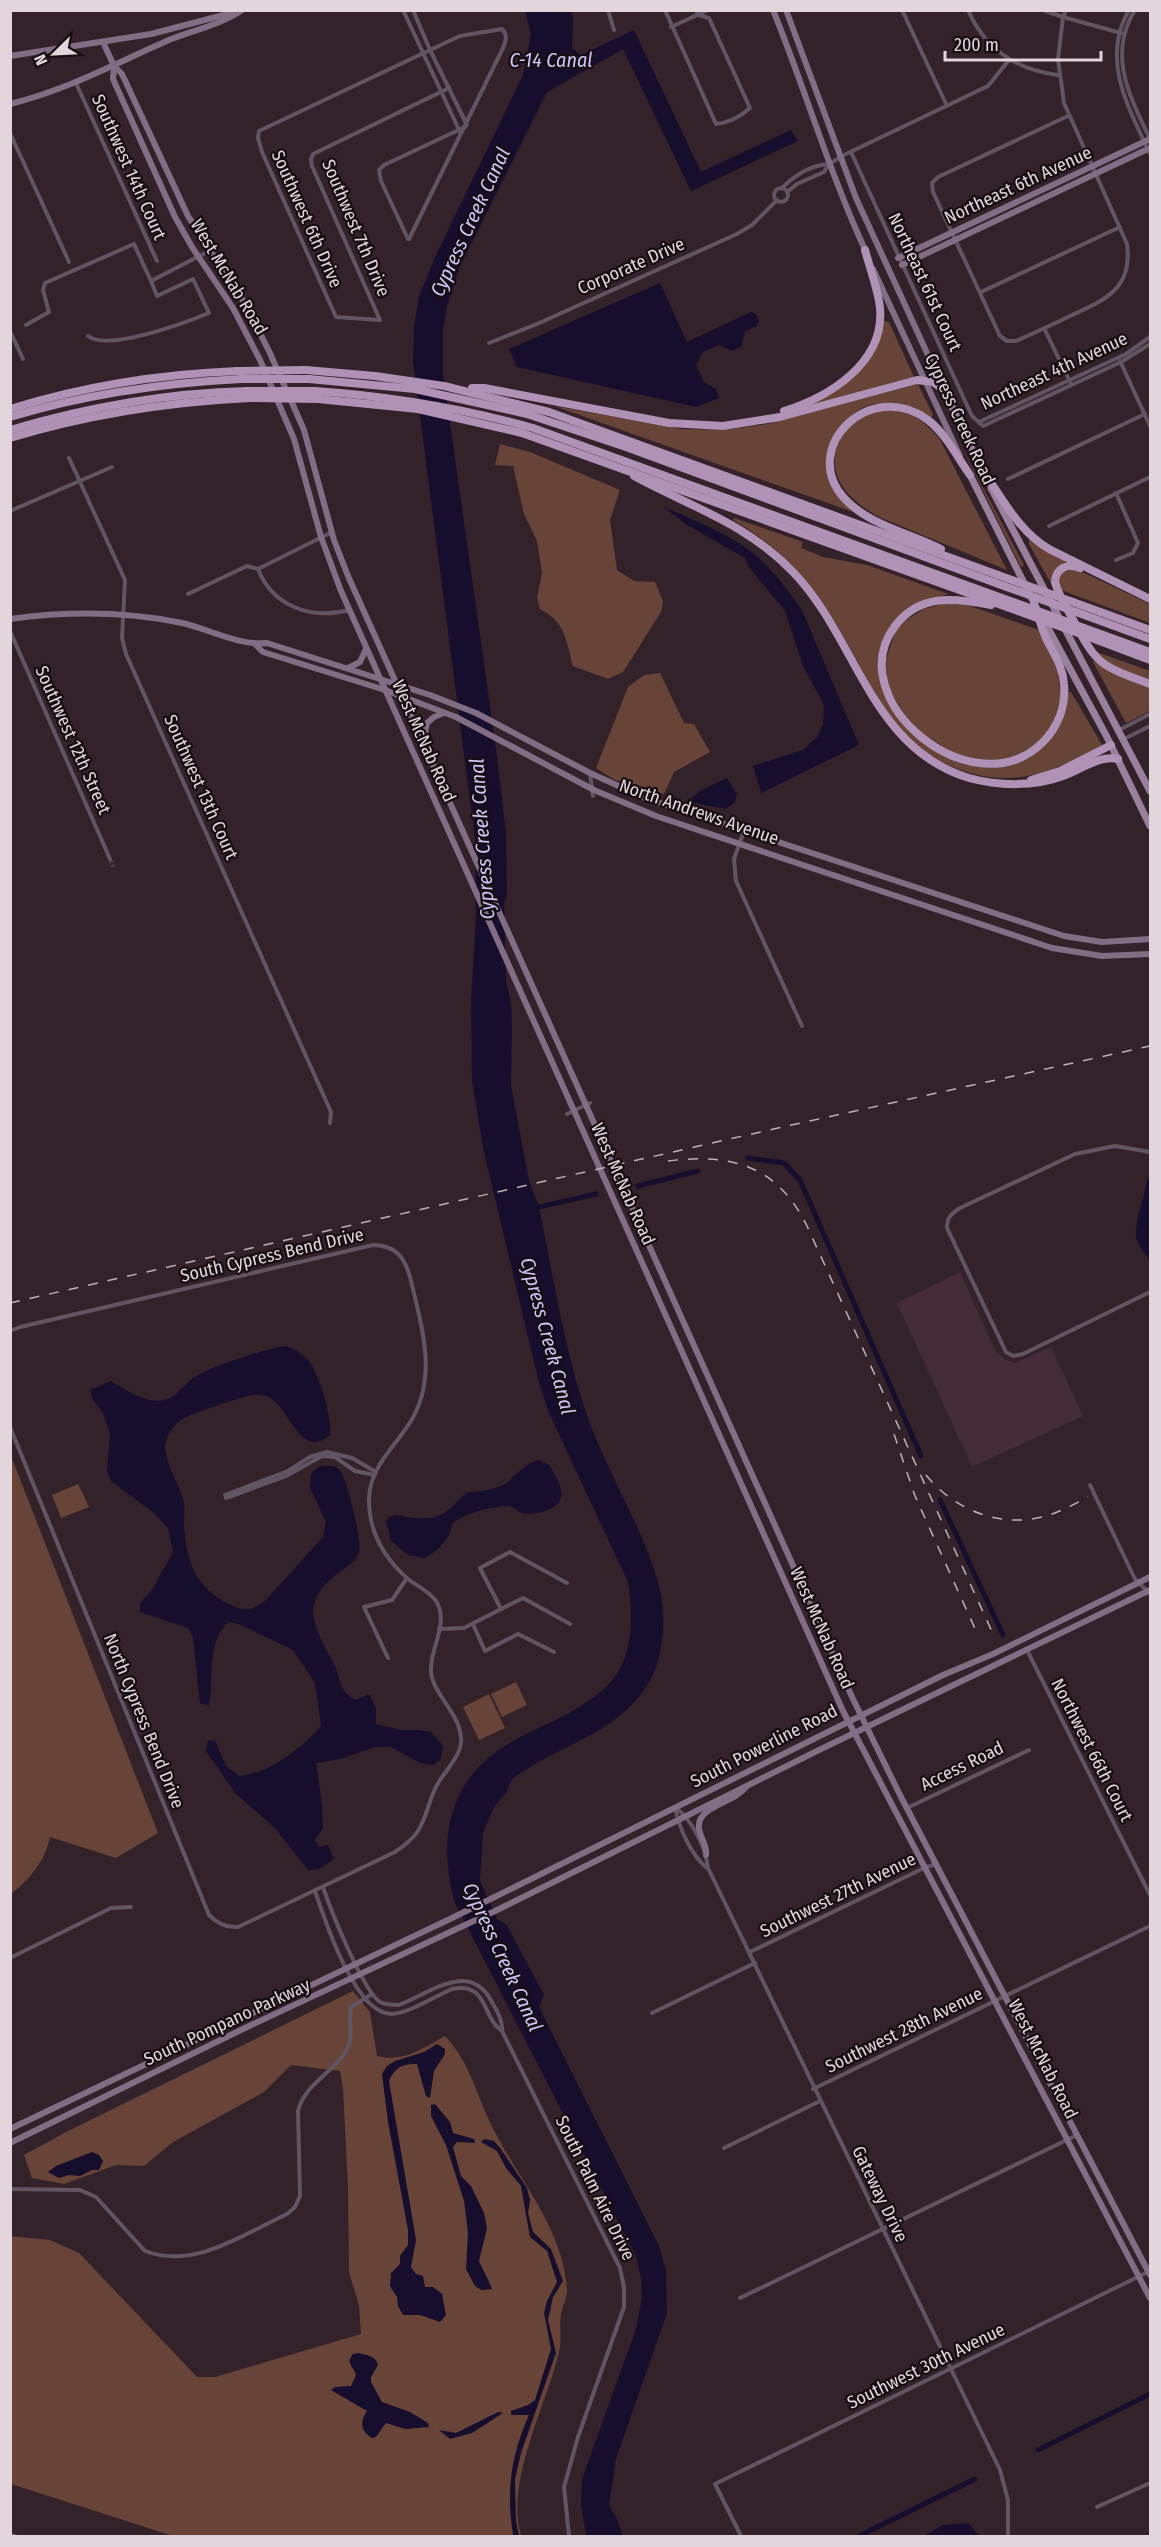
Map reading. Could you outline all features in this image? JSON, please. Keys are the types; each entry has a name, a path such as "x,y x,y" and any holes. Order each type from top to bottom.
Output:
{"highway":[{"path":"772,417 836,387 855,371 870,351 878,332 880,309 865,250"},
{"path":"10,417 76,400 132,389 240,375 306,370 459,393 568,418 1150,630"},
{"path":"10,409 65,394 180,375 240,375 400,383"},
{"path":"459,393 484,388 693,426 732,425 780,417 925,380 933,382 944,390"},
{"path":"459,393 585,432 1150,639"},
{"path":"10,438 114,413 248,395"},
{"path":"10,430 84,411 140,400 248,395 317,395 403,403 516,423 587,446 1150,652"},
{"path":"966,563 854,507 840,494 835,483 831,464 832,451 840,433 857,416 879,407 900,408 921,416 934,426 970,475"},
{"path":"462,414 612,464 1150,660"},
{"path":"612,464 736,526 781,559 819,604 884,715 897,732 917,751 941,767 968,777 996,783 1048,781 1101,759 1118,759"},
{"path":"981,468 1015,518 1034,539 1049,549 1150,598"},
{"path":"1112,580 1069,566 1058,572 1055,582 1095,657 1110,669 1150,684"},
{"path":"1018,610 960,599 937,599 920,605 904,616 891,632 885,645 882,673 895,706 915,732 960,760 986,765 1012,762 1037,748 1051,733 1058,721 1063,705 1063,677 1034,603"},
{"path":"1024,782 1060,771 1109,741"}],"main road":[{"path":"10,56 159,32 241,10"},
{"path":"10,104 76,83 168,41 227,20 241,10"},
{"name":"Cypress Creek Road","path":"773,10 829,164 865,250 925,380 1034,603 1109,741 1150,826"},
{"name":"Cypress Creek Road","path":"786,10 815,84 840,158 944,390 981,468 1150,791"},
{"name":"West McNab Road","path":"103,42 114,66 122,74 179,199 257,326 292,402 311,452 332,532 348,576 860,1715 1150,2272"},
{"name":"West McNab Road","path":"114,66 112,79 171,208 199,257 243,325 284,413 303,465 321,537 349,610 509,965 571,1112 620,1214 848,1720 1150,2298"},
{"name":"Northeast 6th Avenue","path":"898,258 954,236 1094,170 1149,141"},
{"name":"Northeast 6th Avenue","path":"1094,170 1150,150"},
{"name":"Northeast 6th Avenue","path":"902,265 954,236"},
{"name":"North Andrews Avenue","path":"10,619 44,614 123,614 202,627 255,644 267,643 454,704 498,723 590,773 645,798 1064,936 1102,942 1150,939"},
{"name":"North Andrews Avenue","path":"255,644 263,652 385,690 456,717 593,793 656,816 1052,948 1102,956 1150,954"},
{"path":"347,669 360,662 366,648"},
{"path":"423,745 427,723 434,717 445,713"},
{"path":"1109,741 1119,730"},
{"path":"1109,741 1123,740"},
{"path":"450,833 460,828"},
{"path":"620,1214 631,1209"},
{"name":"South Powerline Road","path":"452,1918 848,1720 942,1675 993,1654 1150,1577"},
{"name":"South Powerline Road","path":"457,1929 686,1815 1150,1592"},
{"path":"706,1855 707,1849 699,1832 700,1819 707,1811 740,1795 746,1786"},
{"name":"South Pompano Parkway","path":"10,2128 452,1918"},
{"name":"South Pompano Parkway","path":"10,2143 457,1929"}],"street":[{"path":"404,10 461,136"},
{"path":"412,10 466,126"},
{"path":"608,10 614,30"},
{"path":"665,10 716,124 744,114 750,108 709,18 697,13"},
{"path":"671,27 697,13 708,10"},
{"path":"902,10 947,106"},
{"path":"968,10 988,42 1009,60 1032,70 1058,75"},
{"path":"1044,10 1122,33"},
{"path":"1066,10 1059,38 1058,75 1068,116 1128,244 1128,262 1125,274 1116,290 1101,302 1016,341 1007,341 1000,336 933,192 932,183 938,177 1068,116"},
{"path":"1129,10 1122,33 1121,57 1124,83 1149,141 1150,150"},
{"path":"1122,33 1135,10"},
{"name":"Southwest 6th Drive","path":"380,320 336,317 258,138 259,131 460,36 502,29 507,38 466,126"},
{"path":"782,188 787,192 788,199 784,202 776,201 774,192 794,177 821,165 829,164 988,86 1009,60"},
{"name":"Southwest 14th Court","path":"76,83 157,261"},
{"name":"Southwest 7th Drive","path":"380,320 311,159 316,152 449,88"},
{"path":"466,126 409,239 381,181 379,170 384,165 466,126"},
{"path":"10,134 69,262"},
{"name":"Northeast 61st Court","path":"851,152 969,409 978,422"},
{"path":"787,192 797,184 824,172 829,164"},
{"name":"Corporate Drive","path":"489,343 737,234 752,225 776,201"},
{"path":"981,292 1120,227"},
{"path":"26,325 49,312 43,290 45,283 134,244 158,296 193,279 210,313 162,332 148,335 108,340 92,339 88,336"},
{"path":"151,281 209,250"},
{"path":"1044,328 1070,383"},
{"path":"10,331 12,340 23,359"},
{"name":"Northeast 4th Avenue","path":"1120,360 1150,337"},
{"name":"Northeast 4th Avenue","path":"978,422 1070,383 1150,344"},
{"path":"1120,360 1150,426"},
{"path":"1008,479 1145,414"},
{"name":"Southwest 13th Court","path":"69,458 122,571 126,590 122,638 126,654 331,1112 330,1123"},
{"path":"10,511 112,467"},
{"path":"1049,526 1150,477"},
{"path":"1116,493 1137,539 1137,547 1133,553 1116,560"},
{"path":"188,594 247,566 258,569 332,532"},
{"path":"258,569 266,586 278,599 308,612 333,614 349,610"},
{"name":"Southwest 12th Street","path":"10,632 110,859"},
{"path":"1119,730 1150,714"},
{"path":"1123,740 1150,726"},
{"path":"590,773 593,793"},
{"path":"744,831 734,859 736,881 802,1026"},
{"path":"571,1112 587,1105"},
{"path":"1150,1152 1115,1146 1075,1154 960,1208 947,1220 947,1228 1006,1352 1013,1356 1023,1354 1150,1292"},
{"name":"South Cypress Bend Drive","path":"10,1331 373,1245 384,1245 395,1249 403,1258 409,1270 424,1335 427,1361 425,1381 412,1420 383,1456 369,1493 369,1511 372,1528 387,1557 407,1578 436,1601 441,1619 430,1671 459,1728 461,1747 436,1787 419,1830 408,1843 395,1852 323,1887"},
{"name":"North Cypress Bend Drive","path":"10,1427 209,1915 216,1922 228,1927 238,1927 323,1887"},
{"path":"327,1452 352,1458 376,1473 355,1471 335,1457 322,1456 286,1476 226,1496 288,1471 310,1457 327,1452"},
{"path":"1090,1485 1135,1579 1150,1592"},
{"path":"501,1609 480,1568 510,1552 567,1583"},
{"path":"388,1658 364,1607 392,1600 407,1578"},
{"path":"439,1629 464,1628 523,1598 570,1624"},
{"path":"473,1624 485,1651 518,1634 554,1652"},
{"name":"Northwest 66th Court","path":"1027,1650 1150,1895"},
{"name":"Access Road","path":"907,1808 1029,1750"},
{"name":"Gateway Drive","path":"675,1807 686,1815 706,1855 708,1868 1004,2483 1008,2500 1008,2536"},
{"name":"Gateway Drive","path":"675,1807 678,1820 698,1860 708,1868"},
{"name":"Southwest 27th Avenue","path":"750,1952 926,1867 938,1864"},
{"path":"10,2188 80,2190 89,2193 96,2197 145,2251 155,2255 203,2254 287,2214 296,2207 300,2196 298,2111 300,2101 349,2045 351,2007 372,1994 334,1917 323,1887"},
{"path":"315,1891 352,1979"},
{"path":"10,1958 111,1908 131,1907"},
{"name":"Southwest 28th Avenue","path":"813,2089 1150,1926"},
{"name":"Southwest 27th Avenue","path":"652,2013 755,1963"},
{"name":"South Palm Aire Drive","path":"352,1979 363,1998 374,2008 391,2014 400,2013 452,1989 469,1989 482,1999 496,2027 502,2031 620,2268 624,2288 624,2307 620,2323 578,2437 564,2487 569,2536"},
{"name":"South Palm Aire Drive","path":"372,1994 389,2005 399,2005 452,1982 461,1980 475,1983 491,1999 503,2025 502,2031"},
{"path":"201,2036 206,2048"},
{"name":"Southwest 28th Avenue","path":"724,2148 820,2101"},
{"path":"740,2298 1078,2134"},
{"name":"Southwest 30th Avenue","path":"741,2536 715,2484 1150,2272"},
{"path":"1097,2507 1150,2482"}],"shaded area":[{"path":"883,321 889,322 914,377 806,407 857,373"},
{"path":"918,384 933,415 930,419 899,406 878,404 857,411 842,428 829,457 843,503 853,512 554,406 681,429 723,430 768,424"},
{"path":"887,409 917,418 939,438 1007,570 879,517 858,503 842,485 835,463 836,451 842,435 857,419"},
{"path":"958,440 1024,565 1021,567"},
{"path":"500,444 530,452 620,490 610,520 617,570 634,581 655,582 663,601 661,612 623,672 608,679 573,666 560,626 549,614 540,609 537,598 542,573 537,541 524,514 513,466 495,465"},
{"path":"734,518 803,542 801,548 823,557 867,565 948,594 921,601 898,619 884,639 879,662 883,684 894,705 919,738 935,751 967,765 985,768 1019,763 1034,755 1050,738 1067,692 1071,692 1102,745 1059,767 1021,777 999,778 977,775 936,758 917,746 887,712 836,623 799,573 779,553 757,535 733,520"},
{"path":"1029,538 1066,560 1053,575 1053,587 1029,544"},
{"path":"1076,569 1150,604 1150,623 1061,590 1058,581 1062,572"},
{"path":"946,603 970,606 1039,630 1058,671 1062,692 1053,724 1041,741 1027,752 997,763 955,754 923,734 905,715 890,691 886,659 896,630 903,622 924,609"},
{"path":"1094,651 1150,671 1150,681 1109,665"},
{"path":"1092,660 1113,674 1150,687 1150,711 1126,723"},
{"path":"660,673 684,723 694,724 710,752 674,772 664,794 615,780 596,768 628,687 644,675"},
{"path":"960,1272 995,1350 1006,1360 1015,1363 1051,1347 1083,1416 972,1467 897,1303"},
{"path":"11,1456 158,1833 116,1858 50,1837 36,1869 11,1894"},
{"path":"78,1484 89,1507 61,1518 52,1495"},
{"path":"516,1682 527,1705 502,1717 491,1694"},
{"path":"489,1694 505,1728 479,1740 463,1707"},
{"path":"353,1991 370,2012 377,2056 395,2058 404,2056 445,2036 453,2045 470,2074 487,2116 556,2242 563,2265 567,2292 561,2315 559,2352 529,2444 518,2492 521,2536 173,2536 11,2484 10,2236 50,2240 79,2253 197,2377 215,2377 361,2334 359,2305 349,2272 348,2187 343,2088 340,2071 291,2065 264,2092 173,2142 144,2166 116,2165 64,2184 32,2178 24,2155 68,2131"}],"water":[{"name":"C-14 Canal","path":"525,11 570,11 573,16 572,48 581,55 634,30 701,172 791,130 798,141 691,191 623,49 547,92 460,266 447,306 443,330 443,373 506,833 507,895 504,903 506,982 511,1002 512,1027 511,1085 529,1181 539,1207 574,1374 589,1421 642,1538 659,1586 663,1610 658,1662 648,1684 635,1701 603,1728 529,1767 512,1779 506,1793 494,1807 483,1833 480,1880 497,1919 507,1925 544,1995 539,2007 659,2246 666,2271 667,2313 616,2459 609,2506 623,2536 586,2536 581,2506 582,2479 636,2329 642,2297 641,2277 636,2256 455,1903 447,1856 452,1813 460,1793 472,1775 508,1744 574,1710 610,1683 624,1661 631,1622 628,1582 549,1413 539,1383 483,1148 472,1080 471,1001 476,917 475,839 413,362 414,326 419,296 436,255 523,75 531,34"},
{"path":"660,283 687,342 751,312 756,314 759,321 757,326 745,331 741,347 732,351 719,345 703,352 696,365 704,382 716,389 719,398 696,407 517,367 509,349"},
{"path":"664,507 716,530 741,545 763,562 779,579 802,610 859,745 761,793 753,766 803,750 817,737 823,724 824,705 803,666 785,611 748,566 745,558 687,525"},
{"path":"727,778 737,794 735,802 726,809 689,802 699,791"},
{"path":"1150,1177 1150,1261 1138,1244 1136,1228 1147,1180"},
{"path":"286,1346 297,1351 310,1362 328,1409 330,1435 320,1441 312,1442 304,1438 272,1399 258,1395 216,1406 178,1422 168,1436 165,1447 184,1503 185,1539 191,1562 201,1582 217,1597 235,1607 244,1609 261,1604 323,1537 326,1522 310,1488 311,1474 320,1466 337,1468 344,1477 357,1525 360,1546 354,1561 319,1592 313,1613 319,1636 336,1668 345,1692 356,1700 369,1694 376,1708 376,1724 401,1730 431,1732 443,1746 441,1759 433,1765 420,1763 391,1747 375,1747 340,1759 316,1763 323,1828 315,1840 319,1847 328,1845 334,1859 319,1869 308,1870 275,1828 236,1794 206,1751 208,1740 215,1741 226,1766 239,1776 273,1765 304,1743 321,1726 315,1683 293,1650 239,1624 228,1622 221,1631 213,1651 209,1705 200,1704 193,1637 188,1628 140,1612 140,1603 152,1590 173,1552 168,1528 153,1512 112,1482 107,1472 110,1433 103,1413 93,1400 90,1390 111,1381 138,1396 161,1401 168,1399 193,1378 212,1368 252,1354"},
{"path":"538,1460 549,1465 560,1486 561,1499 551,1508 528,1514 507,1506 471,1513 452,1524 442,1544 424,1558 408,1555 391,1541 386,1521 389,1517 398,1515 432,1518 439,1516 450,1509 467,1492 502,1486 524,1467"},
{"path":"437,2044 445,2049 445,2054 434,2071 430,2098 426,2096 417,2064 400,2067 389,2081 416,2240 411,2267 416,2274 423,2276 425,2287 433,2287 442,2294 446,2315 440,2322 420,2315 403,2315 398,2306 397,2297 390,2286 391,2273 400,2264 400,2256 408,2245 408,2230 388,2122 382,2074 387,2066 395,2061 424,2052"},
{"path":"435,2104 450,2122 453,2133 474,2139 475,2143 457,2142 453,2147 461,2176 471,2186 484,2213 487,2228 479,2261 492,2289 481,2290 475,2286 466,2269 468,2232 464,2201 446,2145 431,2116 431,2105"},
{"path":"484,2139 494,2141 527,2188 530,2200 528,2213 533,2232 551,2249 563,2281 553,2297 548,2320 556,2353 521,2453 515,2479 516,2521 519,2536 513,2536 510,2488 514,2459 529,2415 511,2415 511,2411 535,2400 551,2349 544,2313 547,2301 557,2282 547,2251 530,2237 521,2186 506,2168 497,2151 481,2142"},
{"path":"92,2152 99,2155 103,2161 99,2170 92,2170 80,2176 69,2175 59,2178 48,2172 56,2166"},
{"path":"353,2354 371,2356 377,2362 378,2365 371,2377 371,2382 382,2402 410,2412 428,2423 429,2427 405,2429 386,2423 376,2437 372,2438 365,2432 362,2426 367,2411 331,2390 335,2387 351,2386 356,2375 350,2360"},
{"path":"498,2412 503,2413 472,2433 450,2439 439,2430 456,2433"},
{"path":"969,2523 979,2536 924,2536 943,2525"}],"waterway":[{"path":"748,1158 784,1163 800,1180 921,1456"},
{"path":"638,1186 698,1171"},
{"path":"539,1207 596,1194"},
{"path":"940,1500 1003,1635"},
{"path":"1038,2450 1150,2394"},
{"path":"859,2536 975,2479"}],"tunnel":[{"path":"110,859 113,867"}],"railway":[{"path":"10,1303 778,1128 1150,1046"},
{"path":"668,1161 712,1159 750,1168 781,1189 795,1205 807,1226 994,1636"},
{"path":"894,1434 915,1496 977,1633"},
{"path":"926,1475 937,1487 963,1506 994,1518 1026,1520 1042,1517 1088,1497"}],"water label":[{"name":"Cypress Creek Canal","path":"470,222"},
{"name":"Cypress Creek Canal","path":"482,839"},
{"name":"Cypress Creek Canal","path":"548,1336"},
{"name":"Cypress Creek Canal","path":"503,1957"}]}
